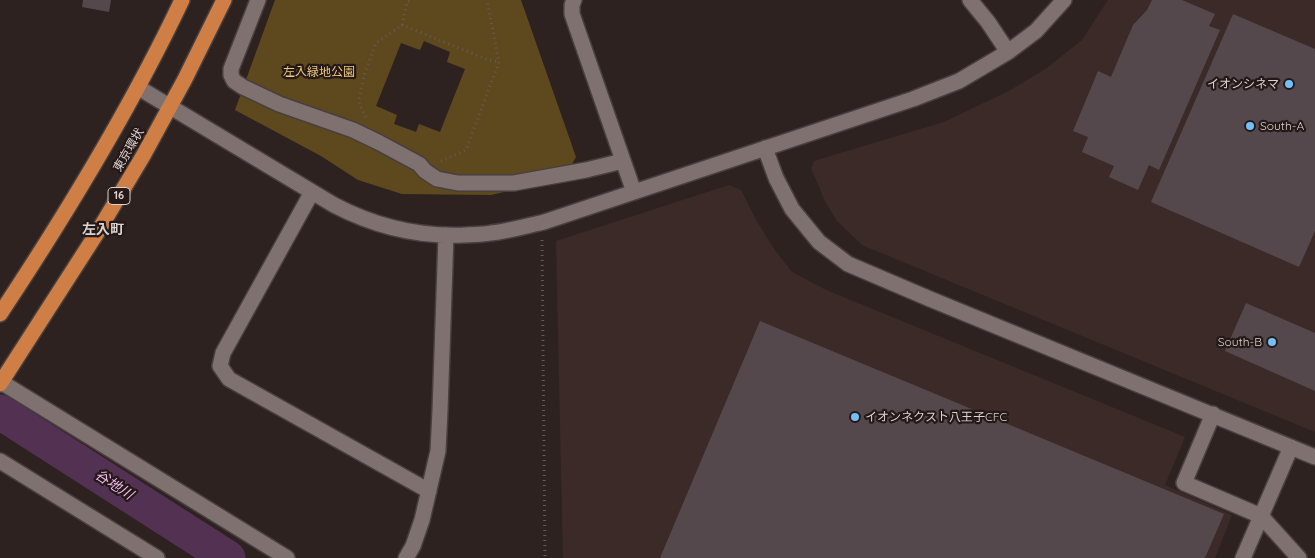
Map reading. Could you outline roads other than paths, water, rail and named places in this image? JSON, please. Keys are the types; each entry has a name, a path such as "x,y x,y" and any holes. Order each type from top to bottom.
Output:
{"highway":[{"name":"東京環状","path":"0,314 80,190 139,88 182,0"},
{"name":"東京環状","path":"1,383 102,225 143,156 224,0"}],"street":[{"path":"258,0 231,69 231,75 234,80 243,87 279,104 353,130 378,142 419,164 437,179 458,183 514,183 586,170 623,161"},
{"path":"574,0 572,14 634,192"},
{"path":"970,0 988,22 1008,52"},
{"path":"139,88 357,217 391,228 421,234 446,236 489,234 544,222 913,99 950,84 979,70 1008,52 1036,31 1064,0"},
{"path":"765,148 776,178 792,209 820,242 848,264 1315,457"},
{"path":"312,192 223,353 220,366 229,379 429,491"},
{"path":"406,558 413,546 422,520 438,450 446,236"},
{"path":"1,383 287,558"},
{"path":"1213,414 1184,483 1262,516 1299,558"},
{"path":"1243,558 1291,447"},
{"path":"0,461 157,558"}],"waterway":[{"name":"谷地川","path":"0,412 228,558"}],"place":[{"name":"イオンシネマ","path":"1289,84"},
{"name":"South-A","path":"1250,126"},
{"name":"South-B","path":"1272,342"},
{"name":"イオンネクスト八王子CFC","path":"855,417"}],"district":[{"name":"左入町","path":"103,230"}],"park label":[{"name":"左入緑地公園","path":"319,72"}]}
